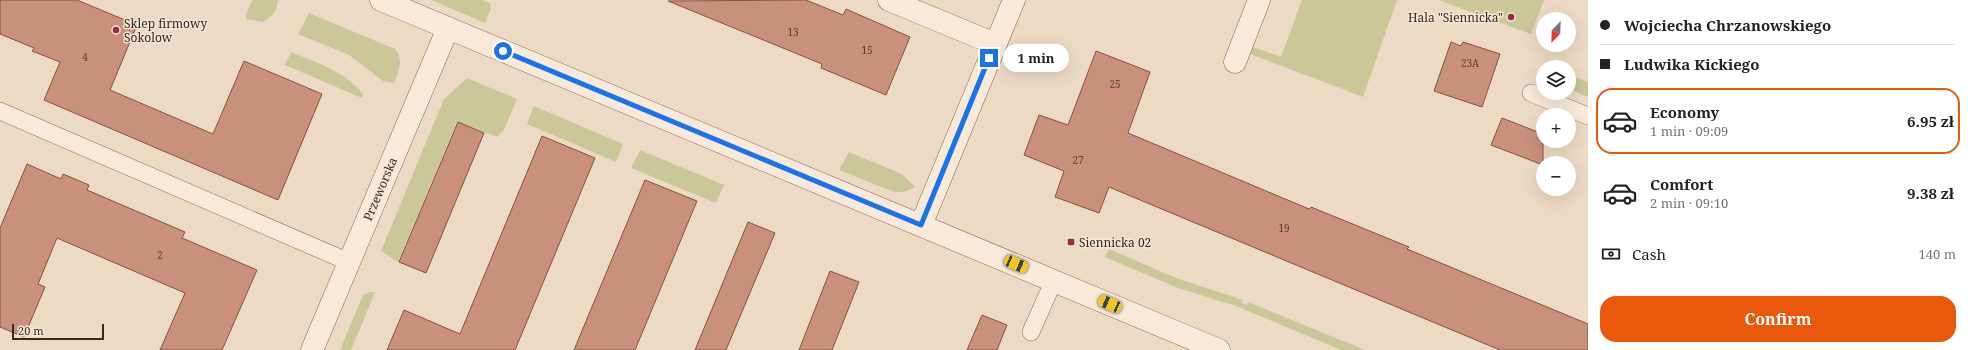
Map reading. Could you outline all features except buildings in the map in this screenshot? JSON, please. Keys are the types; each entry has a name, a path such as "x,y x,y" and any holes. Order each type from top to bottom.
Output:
{"street":[{"path":"381,0 1219,350"},
{"path":"889,0 995,44"},
{"path":"921,225 1014,0"},
{"path":"1235,62 1259,0"},
{"name":"Przeworska","path":"312,350 448,28"}],"lane":[{"path":"1531,93 1588,116"},
{"path":"0,111 349,262"},
{"path":"1031,332 1054,280"}],"shaded area":[{"path":"252,0 278,0 277,8 269,18 263,22 246,19 246,15"},
{"path":"431,0 482,0 490,3 491,9 485,23"},
{"path":"1302,0 1397,0 1363,97 1250,54 1253,47 1281,57"},
{"name":"Hala \"Siennicka\"","path":"1438,0 1544,0 1539,12 1536,12 1536,21 1531,34"},
{"path":"309,13 395,49 398,53 400,66 394,83 383,81 349,55 298,34"},
{"path":"291,52 330,68 348,79 363,94 362,98 285,65"},
{"path":"467,78 517,99 504,130 497,137 457,122 398,262 381,251 444,99"},
{"path":"1576,78 1588,82 1588,97 1576,92"},
{"path":"534,106 623,144 616,162 527,124"},
{"path":"640,150 724,185 716,203 631,168"},
{"path":"849,152 902,174 915,187 904,192 894,192 839,170"},
{"path":"1109,249 1176,278 1243,300 1241,303 1247,305 1248,302 1365,350 1341,350 1236,306 1178,288 1105,257"},
{"path":"370,292 375,292 351,350 340,350 363,295"}],"place":[{"name":"Hala \"Siennicka\"","path":"1511,17"},
{"name":"Sklep firmowy Sokolow","path":"116,30"},
{"name":"Siennicka 02","path":"1071,242"}],"route":[{"path":"503,51 921,225 989,58"}]}
